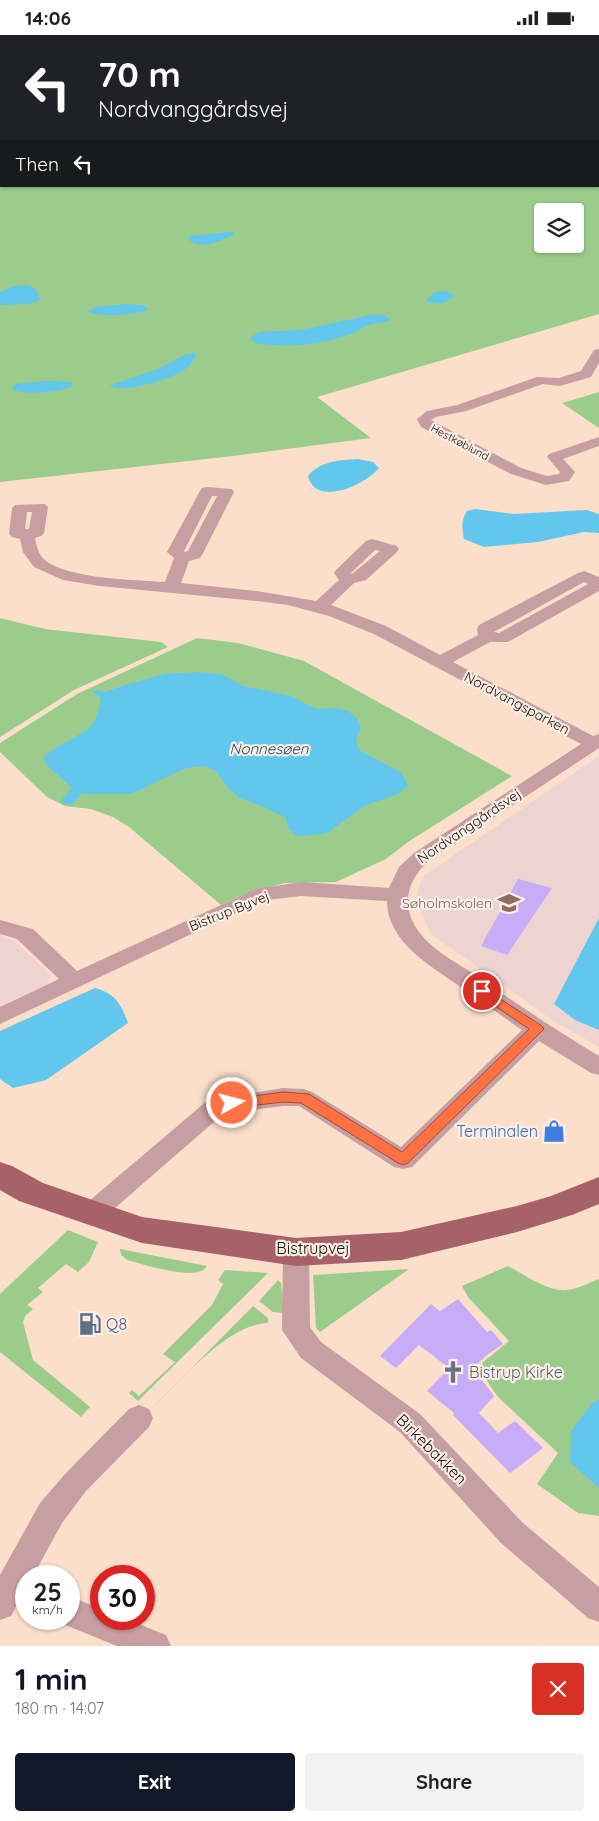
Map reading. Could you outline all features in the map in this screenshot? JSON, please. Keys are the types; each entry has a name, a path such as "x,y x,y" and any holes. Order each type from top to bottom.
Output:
{"main road":[{"name":"Bistrupvej","path":"0,1175 31,1192 90,1214 142,1230 296,1252 401,1246 500,1223 560,1206 599,1190"}],"street":[{"name":"Hestkøblund","path":"594,443 554,457 568,472 564,478 546,481 516,471 463,445 426,424 424,419 432,414 461,408 491,396 542,380 560,382 586,374 599,353"},
{"name":"Hestkøblund","path":"574,436 594,443"},
{"name":"Nordvangsparken","path":"27,534 29,550 37,562 52,571 69,577 269,597 320,607 380,630 440,663 596,741"},
{"path":"171,588 182,557"},
{"path":"320,607 348,580"},
{"name":"Nordvangsparken","path":"440,663 487,637 502,638 599,583"},
{"name":"Nordvanggårdsvej","path":"396,895 405,873 421,857 596,741"},
{"name":"Bistrup Byvej","path":"0,1016 228,908 263,894 301,889 396,895"},
{"path":"396,895 399,912 413,940 451,971 537,1029 599,1067"},
{"path":"0,927 25,934 74,981"},
{"path":"90,1214 216,1106 283,1097 304,1098 403,1159 537,1029"},
{"name":"Birkebakken","path":"296,1252 296,1330 311,1350 410,1423 512,1533 599,1607"},
{"path":"12,1595 52,1513 76,1482 139,1418"},
{"path":"80,1615 155,1646"}],"shaded area":[{"name":"Søholmskolen","path":"599,756 599,1047 555,1022 431,934 421,913 417,894 422,877"},
{"path":"0,935 13,940 51,975 48,984 0,1005"}],"green space":[{"path":"0,187 599,187 599,314 317,397 371,438 233,456 0,482"},
{"path":"599,392 599,428 562,403"},
{"path":"0,618 45,629 161,642 168,647 74,690 0,737"},
{"path":"197,638 238,643 304,661 512,776 408,842 386,859 336,882 285,883 245,894 221,905 129,827 113,817 91,809 65,806 47,797 0,752 0,743 77,694"},
{"path":"68,1230 98,1242 89,1262 78,1272 66,1264 38,1288 43,1292 27,1305 33,1309 25,1316 23,1322 33,1360 90,1407 81,1417 0,1352 0,1294"},
{"path":"120,1249 207,1266 202,1271 193,1273 170,1271 127,1260 121,1255"},
{"path":"508,1266 539,1283 556,1289 573,1289 599,1279 599,1516 578,1513 537,1484 558,1453 498,1397 487,1381 482,1363 509,1341 468,1297 462,1286"},
{"path":"409,1269 320,1332 316,1328 313,1275"},
{"path":"225,1270 268,1273 138,1401 129,1393 132,1390 139,1396 175,1362 163,1354 212,1305 223,1284 218,1280"},
{"path":"278,1280 281,1283 284,1313 273,1312 259,1301"},
{"path":"253,1306 268,1318 268,1323 252,1326 221,1343 191,1369 153,1407"}],"water":[{"path":"234,232 233,235 210,244 193,243 188,239 190,236"},
{"path":"28,285 36,289 39,301 28,304 0,305 0,292 14,286"},
{"path":"446,291 454,295 445,302 428,302 427,299 435,292"},
{"path":"125,304 143,305 149,309 137,313 118,315 88,311 96,307"},
{"path":"375,314 386,316 391,320 368,326 328,341 300,345 273,345 254,343 250,338 259,332 301,330"},
{"path":"194,353 197,355 188,367 178,374 135,387 116,388 109,386 160,368 184,355"},
{"path":"46,381 71,382 73,386 43,392 25,392 12,389 15,384"},
{"path":"358,459 373,462 379,468 366,479 348,488 329,492 320,490 313,486 308,476 324,464"},
{"path":"475,509 514,514 586,510 599,514 599,533 584,532 538,542 484,547 464,539 462,528 464,518 467,511"},
{"name":"Nonnesøen","path":"199,672 223,675 243,686 291,696 316,709 334,708 348,711 356,717 361,727 356,739 359,750 402,773 408,786 396,795 366,805 327,833 296,836 288,828 286,818 240,798 228,788 216,771 204,766 186,768 131,794 82,794 71,805 60,802 72,788 48,766 43,758 90,727 97,714 101,698 92,692 95,690 105,692 165,674"},
{"path":"599,918 599,1030 575,1020 554,1004"},
{"path":"95,988 108,993 117,1001 128,1023 46,1080 13,1088 0,1079 0,1031"},
{"path":"599,1399 599,1488 570,1462 571,1431 593,1402"}],"building":[{"path":"518,879 552,888 507,955 481,946"},
{"name":"Bistrup Kirke","path":"458,1299 487,1332 491,1330 503,1344 473,1368 494,1396 479,1413 498,1433 515,1421 543,1448 510,1473 453,1415 454,1413 427,1391 449,1368 419,1345 396,1368 380,1356 431,1304 440,1311"}],"place":[{"name":"Søholmskolen","path":"509,903"},
{"name":"Terminalen","path":"554,1131"},
{"name":"Q8","path":"90,1324"},
{"name":"Bistrup Kirke","path":"453,1372"}],"route":[{"path":"232,1103 283,1097 304,1098 403,1159 537,1029 482,991"}]}
